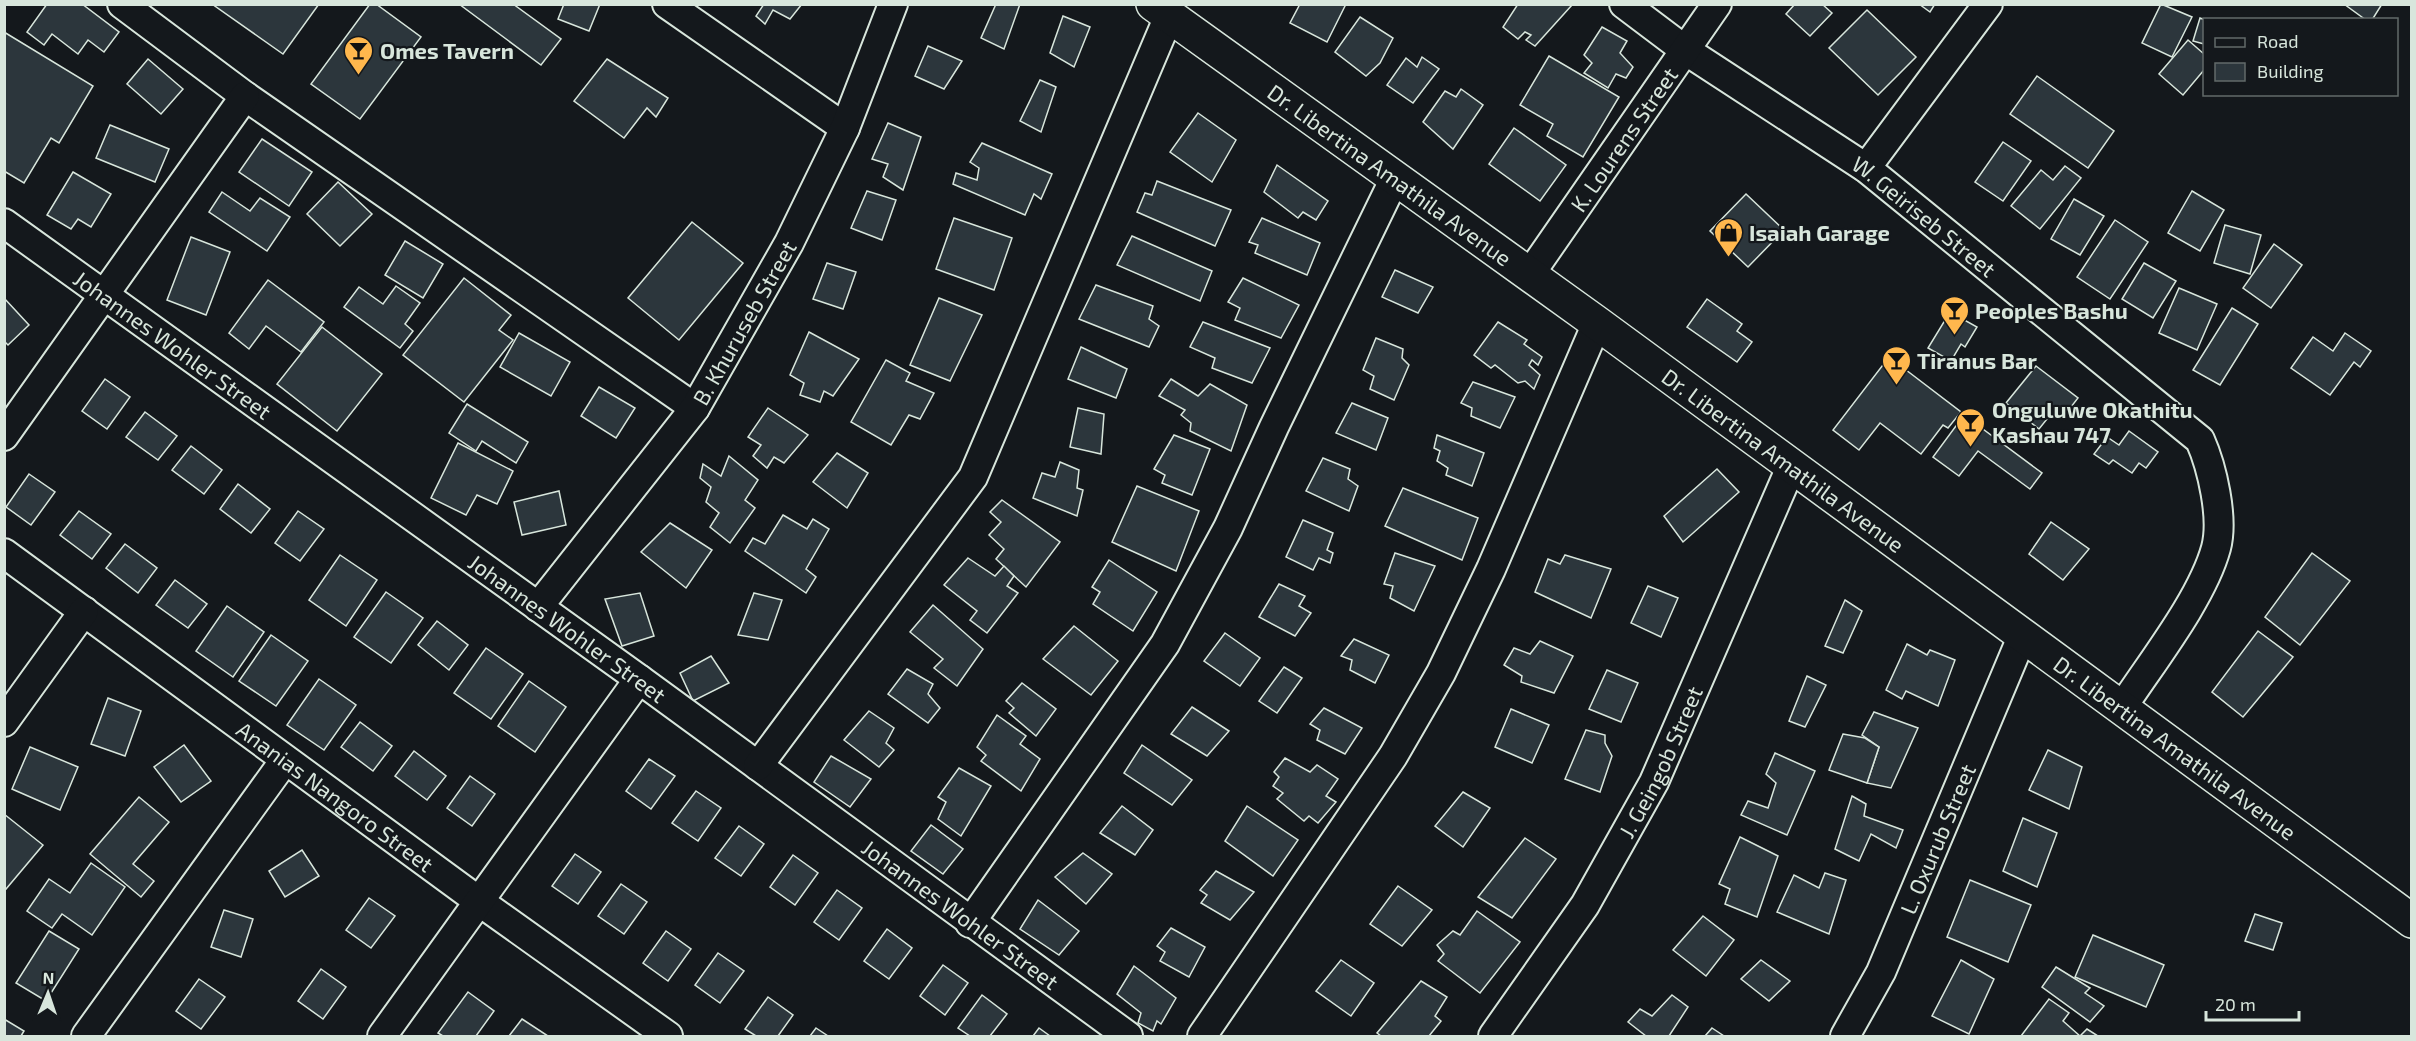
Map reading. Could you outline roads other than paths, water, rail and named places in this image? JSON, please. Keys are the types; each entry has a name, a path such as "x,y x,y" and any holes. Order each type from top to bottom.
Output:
{"street":[{"path":"122,4 245,96 695,408"},
{"path":"667,4 845,128"},
{"name":"B. Khuruseb Street","path":"538,607 695,408 789,243 845,128 893,4"},
{"name":"W. Geiriseb Street","path":"1624,4 1685,50 1866,168 2200,440 2210,463 2217,499 2217,546 2201,586 2121,709"},
{"name":"K. Lourens Street","path":"1530,274 1717,4"},
{"path":"1866,168 1988,4"},
{"path":"758,766 973,477 1161,10"},
{"name":"Dr. Libertina Amathila Avenue","path":"1161,10 1530,274 2412,921"},
{"path":"4,436 245,96"},
{"path":"970,923 1165,644 1228,528 1274,427 1395,178"},
{"name":"Johannes Wohler Street","path":"4,223 639,679 970,923 1128,1036"},
{"path":"1202,1036 1393,756 1441,673 1491,569 1597,323"},
{"name":"J. Geingob Street","path":"1493,1036 1585,905 1654,782 1791,467"},
{"name":"Ananias Nangoro Street","path":"4,553 480,902 668,1036"},
{"path":"4,722 84,611"},
{"name":"L. Oxurub Street","path":"1845,1036 1881,972 2022,637"},
{"path":"382,1036 639,679"},
{"path":"86,1036 285,760"}],"place":[{"name":"Omes Tavern","path":"359,76"},
{"name":"Isaiah Garage","path":"1728,258"},
{"name":"Peoples Bashu","path":"1954,336"},
{"name":"Tiranus Bar","path":"1896,386"},
{"name":"Onguluwe Okathitu Kashau 747","path":"1971,448"}]}
